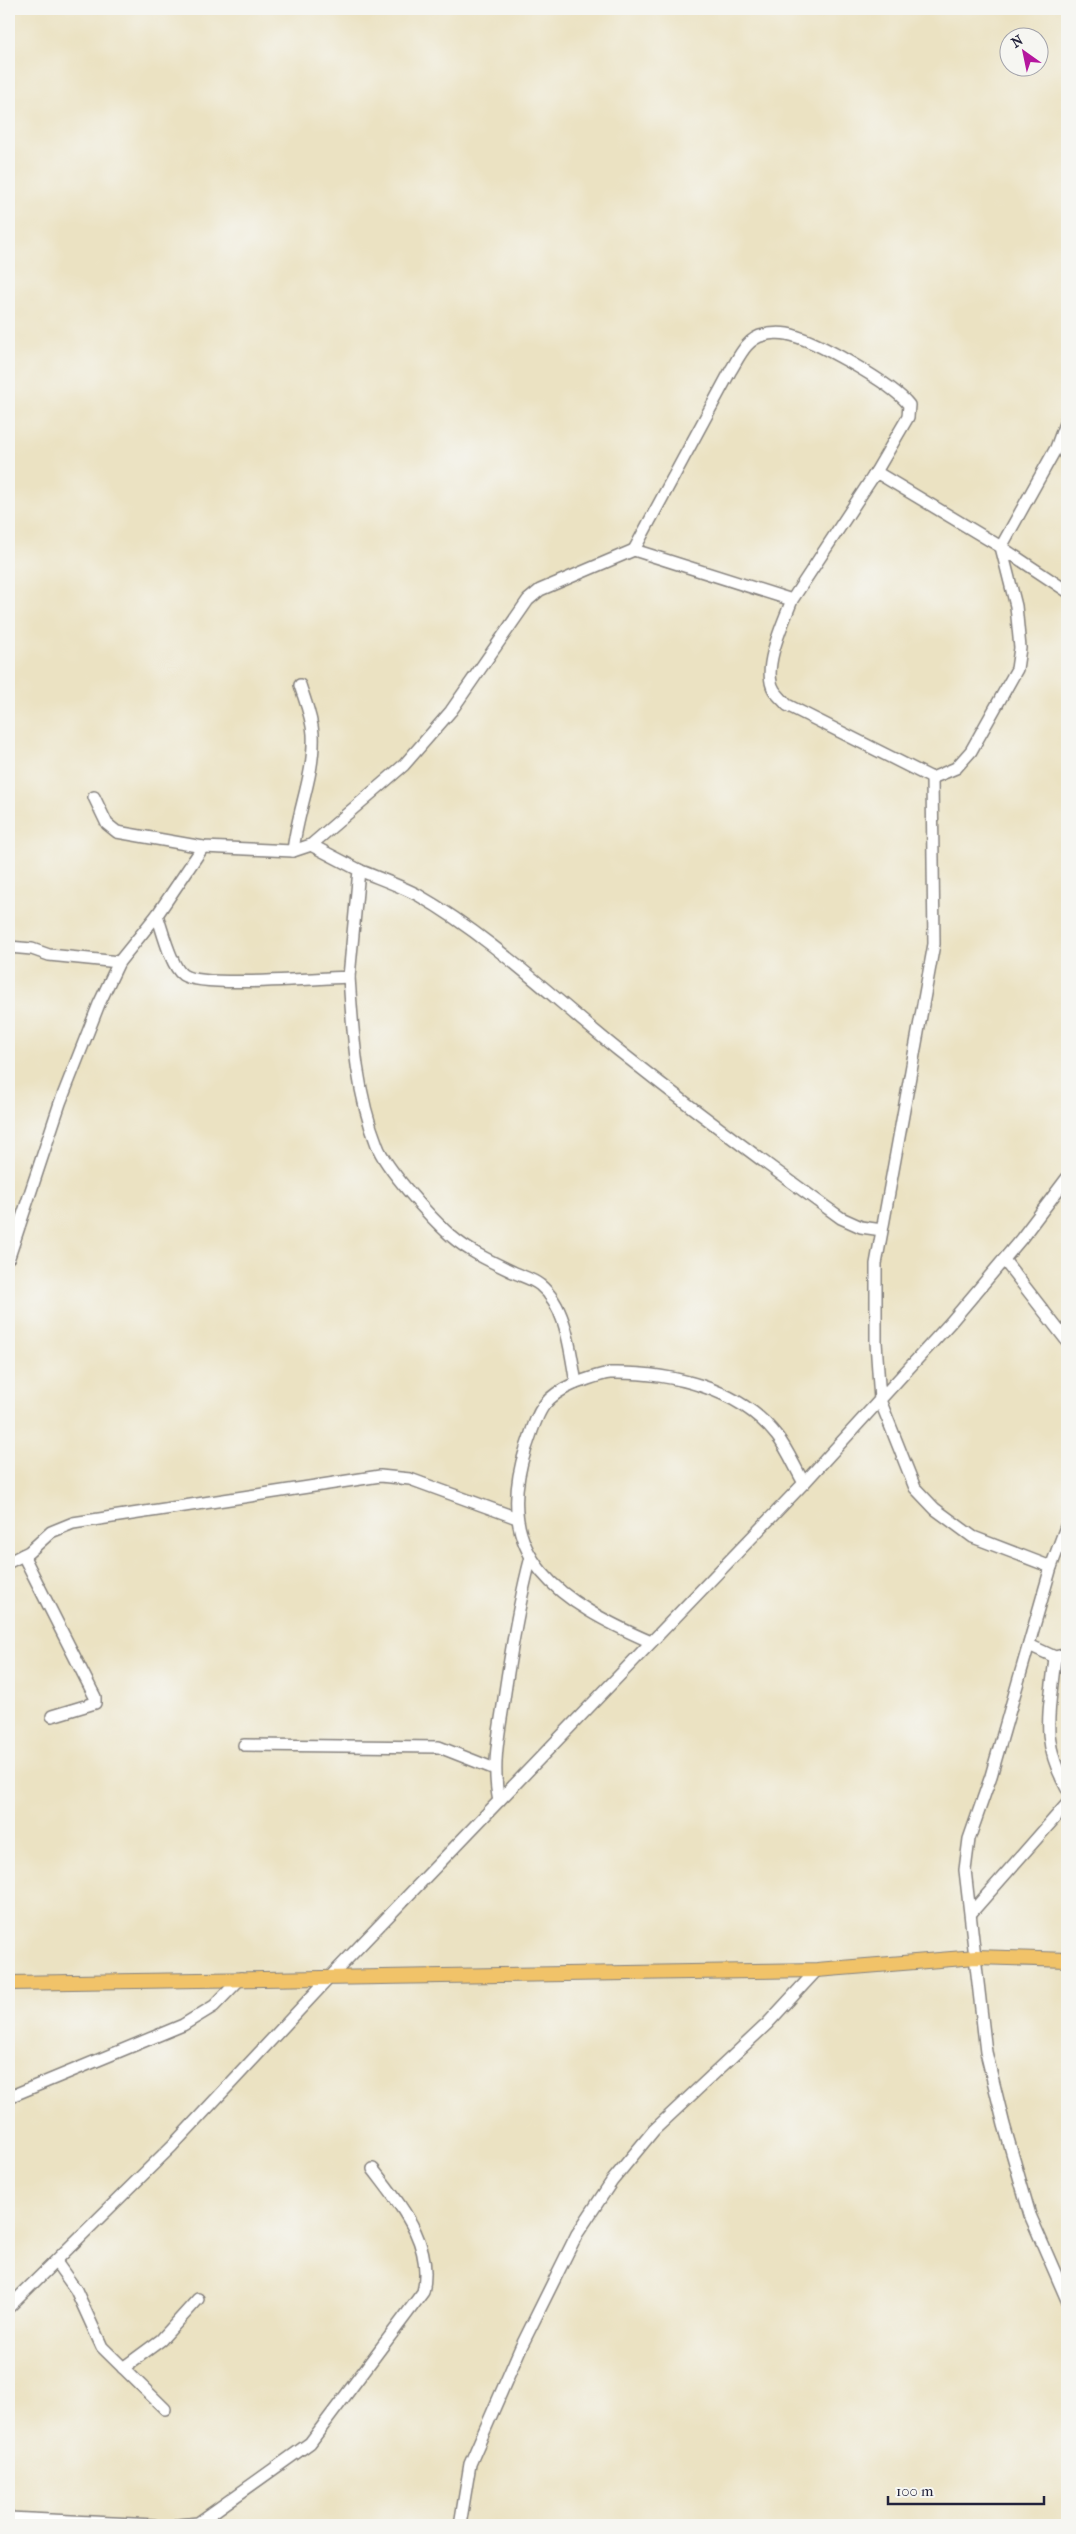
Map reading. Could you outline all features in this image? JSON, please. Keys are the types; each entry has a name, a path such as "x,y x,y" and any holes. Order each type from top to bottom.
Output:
{"main road":[{"path":"9,1983 331,1976 817,1970 976,1956 1067,1960"}],"street":[{"path":"94,797 107,824 117,832 203,847 293,851 311,845 404,765 451,711 528,600 540,590 634,550 731,370 747,345 763,335 786,334 805,340 862,370 902,396 909,405 908,417 873,477"},
{"path":"1067,418 1056,448 1001,547 1016,606 1020,648 1017,668 971,751 956,768 932,778 787,705 773,688 771,668 774,646 792,600 876,472 1001,547 1067,591"},
{"path":"634,550 792,600"},
{"path":"293,851 299,814 306,788 313,734 300,685"},
{"path":"932,778 934,944 876,1264 876,1342 880,1400 916,1488 935,1510 973,1537 1051,1567"},
{"path":"311,845 359,870 416,894 459,921 500,951 578,1018 700,1116 842,1218 861,1227 882,1230"},
{"path":"9,1257 60,1103 99,1004 119,962 158,915 203,847"},
{"path":"359,870 349,977 354,1048 365,1106 377,1147 409,1192 451,1236 492,1262 540,1284 555,1304 564,1327 576,1383"},
{"path":"158,915 174,962 183,975 204,981 238,982 349,977"},
{"path":"9,947 32,949 49,955 119,962"},
{"path":"9,2307 172,2146 331,1976 804,1483 951,1322 1004,1260 1067,1178"},
{"path":"1004,1260 1067,1341"},
{"path":"651,1642 613,1625 569,1600 545,1576 527,1551 516,1518 520,1466 538,1412 556,1391 608,1373 686,1380 729,1397 754,1413 777,1436 804,1483"},
{"path":"9,1562 23,1555 51,1532 73,1523 380,1476 410,1478 516,1518"},
{"path":"1067,1524 1051,1567 991,1776 968,1840 965,1870 986,2052 1004,2125 1030,2215 1067,2300"},
{"path":"23,1555 95,1702 52,1716"},
{"path":"499,1801 494,1780 495,1769 516,1615 531,1556"},
{"path":"1029,1645 1056,1657 1067,1654"},
{"path":"1056,1657 1047,1729 1051,1753 1067,1789"},
{"path":"244,1745 439,1747 495,1769"},
{"path":"971,1913 1067,1804"},
{"path":"460,2525 470,2464 521,2347 577,2234 612,2181 654,2130 767,2024 817,1970"},
{"path":"9,2097 183,2025 214,2006 241,1978"},
{"path":"178,2525 198,2524 310,2443 424,2292 426,2263 411,2219 372,2168"},
{"path":"56,2262 76,2290 102,2347 165,2410"},
{"path":"123,2368 161,2340 198,2299"},
{"path":"9,2518 154,2525"}]}
